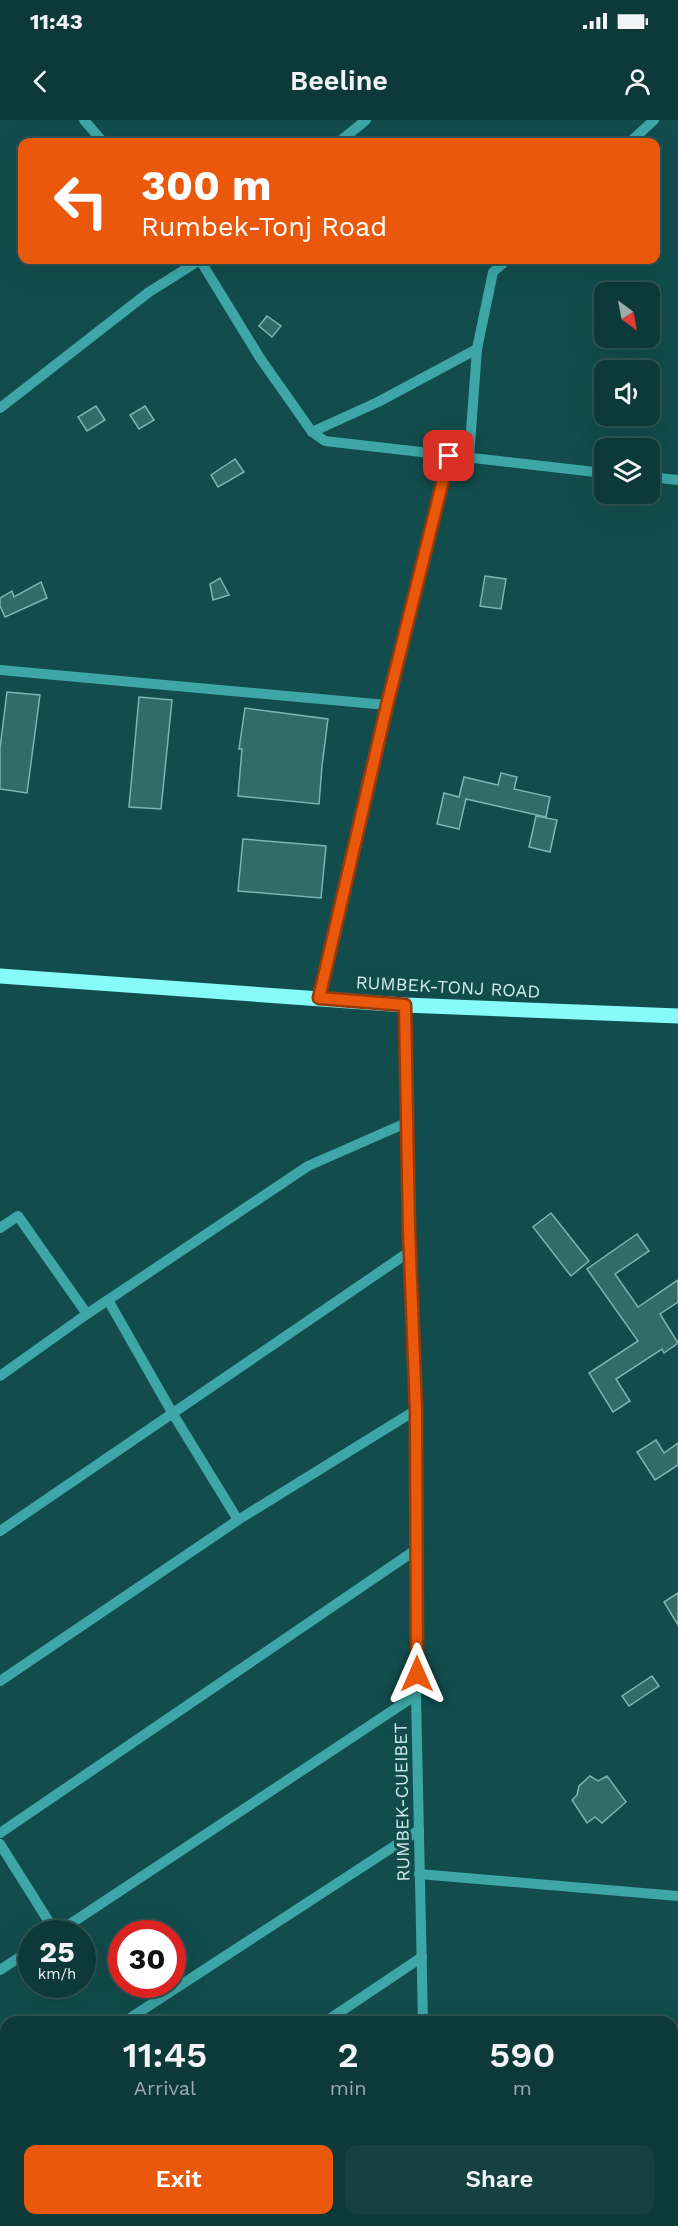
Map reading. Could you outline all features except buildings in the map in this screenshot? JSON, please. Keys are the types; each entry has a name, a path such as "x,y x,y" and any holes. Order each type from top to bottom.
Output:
{"main road":[{"name":"RUMBEK-TONJ ROAD","path":"0,976 405,1005 678,1016"}],"street":[{"path":"84,120 100,138"},
{"path":"344,138 366,120"},
{"path":"634,138 654,120"},
{"path":"0,408 149,292 194,264"},
{"path":"202,264 260,358 312,432 325,441 594,471"},
{"path":"469,458 477,349 494,272 503,264"},
{"path":"312,432 378,402 477,349"},
{"path":"319,998 387,705 449,456"},
{"path":"660,478 678,480"},
{"path":"0,670 387,705"},
{"name":"RUMBEK-CUEIBET","path":"405,1005 409,1252 416,1410 416,1695 423,2016"},
{"path":"0,1376 87,1314 308,1166 406,1123"},
{"path":"0,1228 18,1216 87,1314"},
{"path":"0,1531 409,1252"},
{"path":"108,1300 173,1414 238,1520"},
{"path":"0,1680 238,1520 416,1410"},
{"path":"0,1833 417,1549"},
{"path":"76,1920 416,1695"},
{"path":"133,2016 419,1830"},
{"path":"0,1844 48,1920"},
{"path":"419,1874 678,1896"},
{"path":"334,2016 422,1957"},
{"path":"0,1970 18,1958"}],"route":[{"path":"417,1674 416,1410 406,1123 405,1005 319,998 387,705 449,456"}]}
